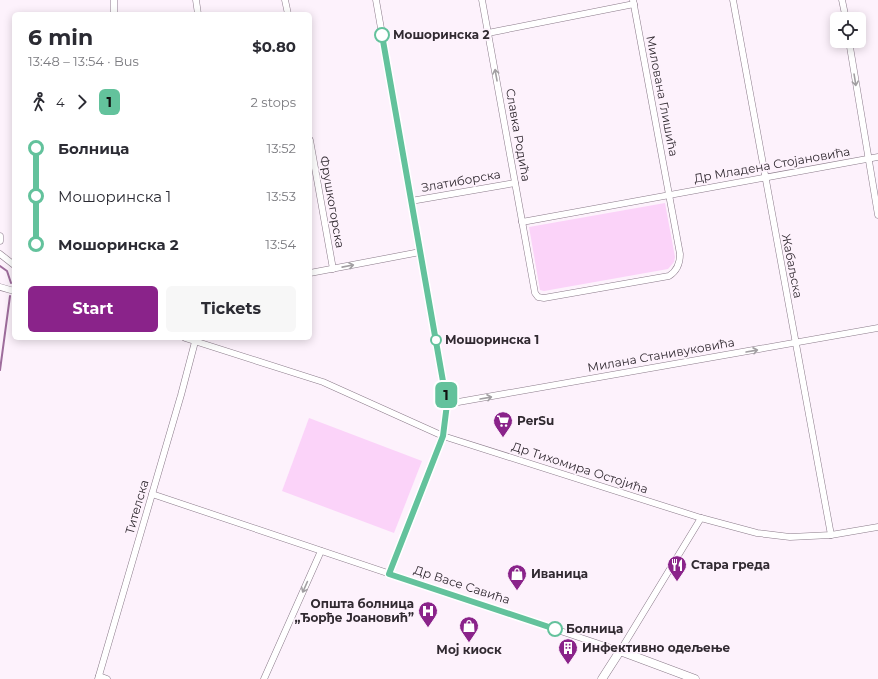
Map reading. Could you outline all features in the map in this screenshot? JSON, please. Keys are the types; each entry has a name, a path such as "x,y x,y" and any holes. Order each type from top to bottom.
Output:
{"street":[{"path":"114,0 114,12"},
{"path":"196,0 198,12"},
{"path":"285,0 288,12"},
{"path":"376,0 447,404 443,436 389,574"},
{"name":"Славка Родића","path":"482,0 535,293 544,298 673,274 679,265 680,254 669,195"},
{"name":"Жабаљска","path":"733,0 764,178 831,535"},
{"path":"842,0 845,12"},
{"path":"488,33 633,2"},
{"name":"Милована Глишића","path":"633,2 669,195"},
{"path":"850,48 878,215"},
{"name":"Фрушкогорска","path":"312,151 333,268"},
{"name":"Др Младена Стојановића","path":"522,222 878,157"},
{"name":"Златиборска","path":"411,201 515,183"},
{"path":"0,236 0,241"},
{"path":"312,273 420,252"},
{"path":"0,254 12,263"},
{"path":"0,287 12,290"},
{"name":"Милана Станивуковића","path":"447,404 878,328"},
{"name":"Др Тихомира Остојића","path":"195,340 323,382 443,436 701,518 769,536 790,537 831,535 878,527"},
{"name":"Тителска","path":"98,678 195,340"},
{"name":"Др Васе Савића","path":"152,494 620,651 695,679"},
{"path":"602,679 701,518"},
{"path":"264,679 321,551"},
{"path":"98,678 107,679"}],"shaded area":[{"path":"665,203 675,257 674,262 668,269 544,291 540,290 529,227"},
{"path":"309,418 422,461 394,533 282,491"}],"waterway":[{"path":"0,266 7,271 11,283"},
{"path":"0,370 10,296"}],"bus line":[{"name":"1","path":"382,35 447,404 443,436 389,574 555,629"}],"place":[{"name":"Мошоринска 2","path":"382,35"},
{"name":"Мошоринска 1","path":"436,340"},
{"name":"PerSu","path":"503,438"},
{"name":"Стара греда","path":"677,582"},
{"name":"Иваница","path":"517,591"},
{"name":"Општа болница „Ђорђе Јоановић”","path":"428,628"},
{"name":"Болница","path":"555,629"},
{"name":"Мој киоск","path":"469,643"},
{"name":"Инфективно одељење","path":"568,665"}]}
